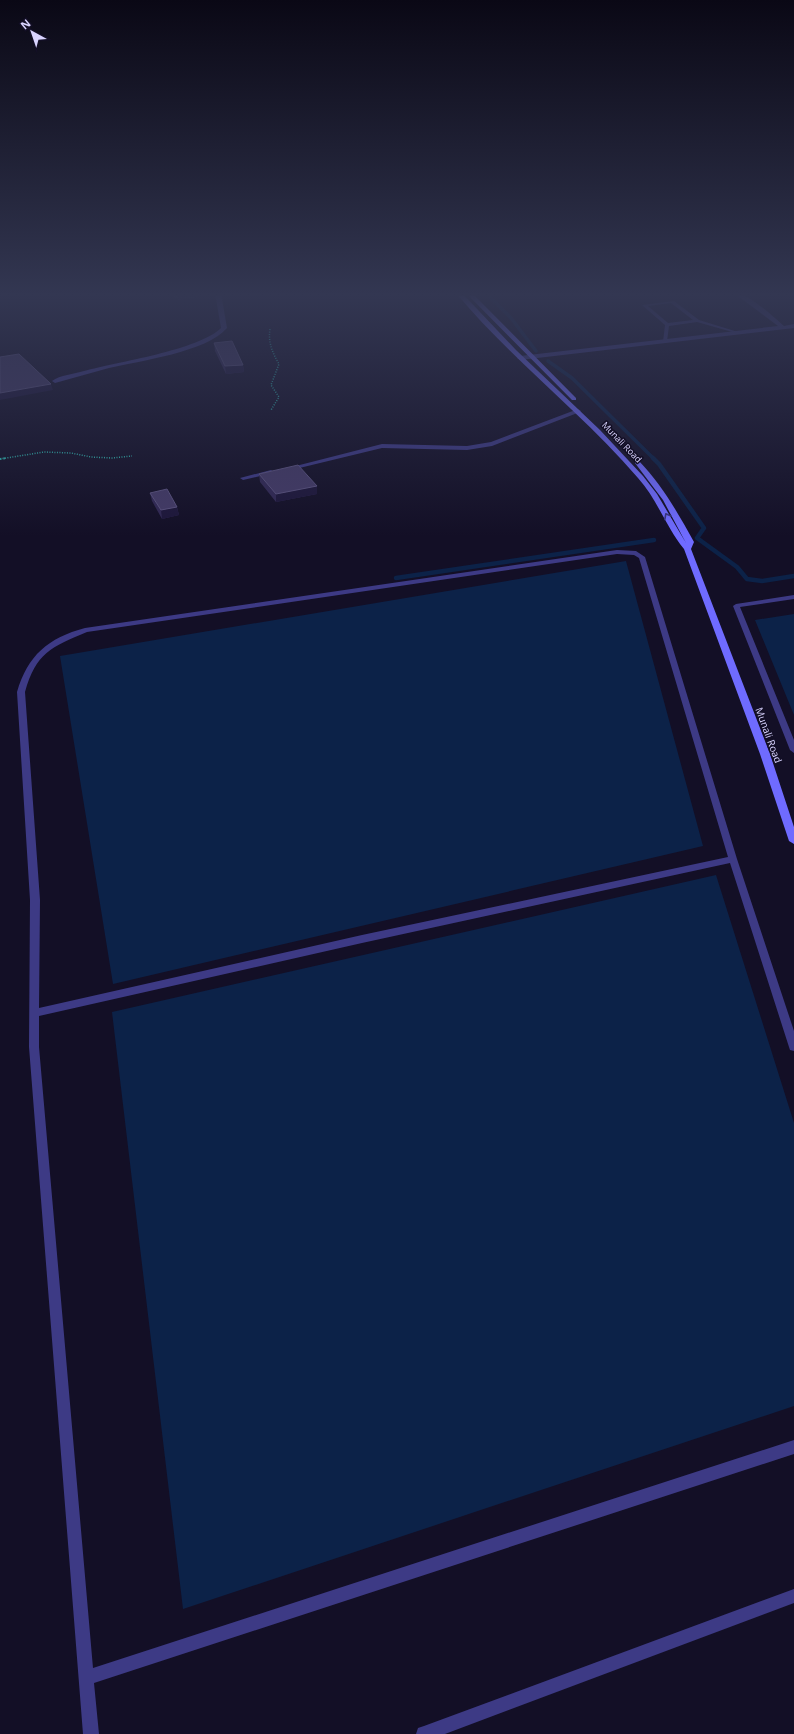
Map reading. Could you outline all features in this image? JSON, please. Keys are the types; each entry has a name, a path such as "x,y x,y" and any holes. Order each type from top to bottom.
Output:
{"main road":[{"name":"Munali Road","path":"537,374 578,411 643,478 659,501 681,543 687,549 765,754 794,841"},
{"name":"Munali Road","path":"549,374 652,477 668,500 690,542 687,549"}],"street":[{"path":"55,381 84,374"}],"lane":[{"path":"243,478 339,458 382,446 462,448 492,444 578,411"},
{"path":"91,1734 34,1047 35,900 21,692 25,675 37,656 61,640 85,630 617,552 636,553 642,557 733,859 794,1047"},
{"path":"794,596 736,606 794,750"},
{"path":"34,1013 369,937 733,859"},
{"path":"86,1678 794,1447"},
{"path":"424,1734 794,1596"}],"path":[{"path":"271,410 279,397 271,385 275,374"},
{"path":"0,459 44,452 71,453 91,458 132,456"}],"water":[{"path":"626,561 703,846 113,984 60,656"},
{"path":"794,614 794,715 755,620"},
{"path":"716,875 794,1123 794,1406 183,1609 112,1012"}],"building":[{"path":"0,374 40,374 51,384 0,393"},
{"path":"298,465 317,486 276,494 259,474"},
{"path":"167,489 177,507 161,510 150,493"}],"waterway":[{"path":"566,374 654,459"},
{"path":"654,459 704,528 697,538 737,567 747,579 762,581 794,576"},
{"path":"396,578 654,540"}]}
